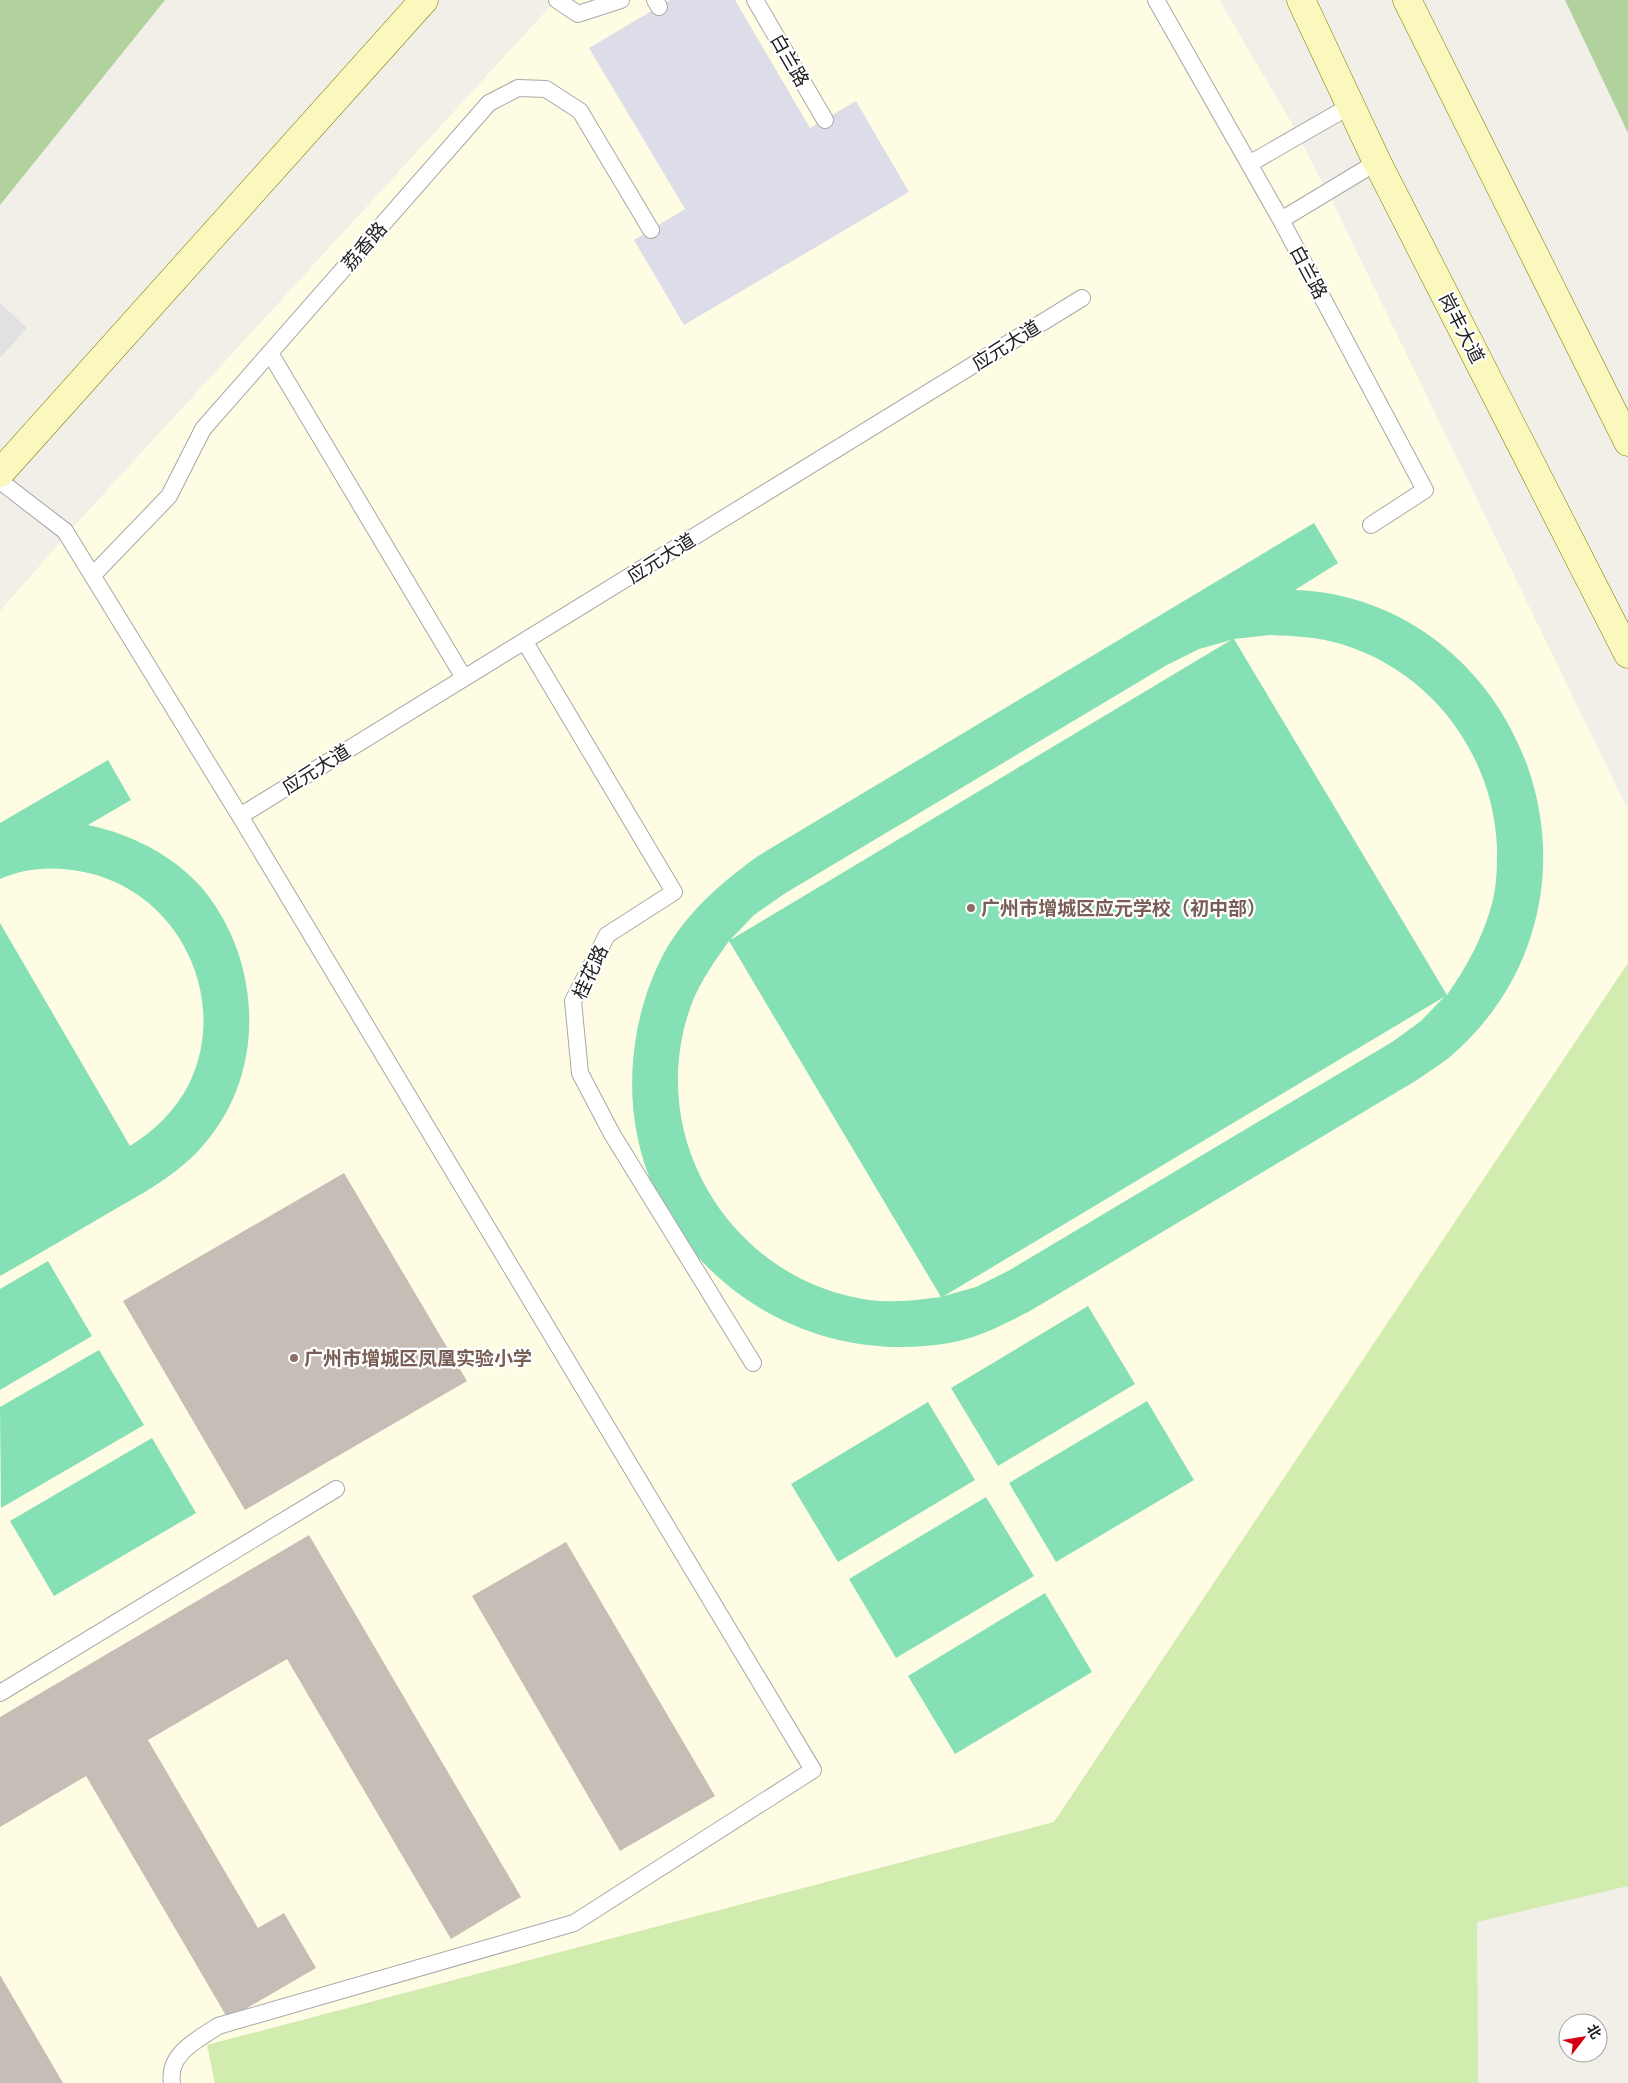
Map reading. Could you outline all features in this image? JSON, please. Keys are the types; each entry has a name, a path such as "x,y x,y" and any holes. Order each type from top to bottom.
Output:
{"main road":[{"path":"0,473 424,0"},
{"name":"岗丰大道","path":"1301,0 1376,162 1628,654"},
{"path":"1407,0 1628,442"}],"lane":[{"path":"557,0 578,14 621,0"},
{"name":"白兰路","path":"755,0 825,120"},
{"name":"白兰路","path":"1156,0 1281,220 1425,490 1371,525"},
{"name":"荔香路","path":"92,575 169,496 203,430 490,104 518,88 546,89 580,111 651,230"},
{"path":"1249,164 1350,106"},
{"path":"1281,220 1376,162"},
{"name":"应元大道","path":"240,816 526,642 1082,298"},
{"path":"270,353 464,678"},
{"path":"0,481 65,531 240,816 813,1770 574,1923 218,2026 183,2050 170,2072 172,2083"},
{"name":"桂花路","path":"526,642 674,892 607,935 573,1000 580,1073 612,1134 753,1363"},
{"path":"0,1693 336,1489"}],"shaded area":[{"name":"广州市增城区应元学校（初中部）","path":"556,0 1219,0 1290,120 1335,207 1628,810 1628,963 1054,1822 208,2045 215,2083 0,2083 0,611 76,524"},
{"path":"670,0 735,0 810,128 856,101 909,192 684,325 634,240 685,209 589,48"},
{"path":"0,303 27,328 0,358"}],"green space":[{"path":"0,0 165,0 0,205"},
{"path":"1565,0 1628,0 1628,133"},
{"path":"1314,523 1338,563 1295,590 1358,600 1415,626 1462,663 1500,711 1527,766 1541,825 1541,888 1526,950 1513,980 1495,1008 1463,1045 1417,1080 1021,1316 991,1330 960,1341 884,1347 823,1336 766,1312 718,1277 678,1232 650,1178 634,1118 634,1052 638,1024 655,971 668,946 697,908 732,875 758,856","holes":["1270,635 1315,638 1341,644 1373,657 1403,674 1429,696 1451,721 1470,749 1484,780 1493,813 1497,847 1496,880 1493,900 1480,938 1447,995 1234,639","1231,640 731,939 754,915 784,894 1167,665 1199,649","729,941 941,1297 905,1301 878,1301 819,1287 776,1264 739,1232 710,1194 689,1150 679,1102 680,1053 692,1003 714,963","1444,997 1421,1021 1392,1042 1008,1271 976,1287 944,1296"]},
{"path":"108,760 131,800 88,825 135,840 165,856 191,876 202,888 221,916 236,946 245,978 249,1011 248,1045 241,1077 228,1108 210,1137 188,1161 148,1190 0,1276 0,923 130,1146 156,1127 178,1103 189,1084 201,1050 203,1015 198,981 186,950 167,922 142,898 112,881 68,869 29,870 0,879 0,823"},
{"path":"1628,963 1628,1886 1477,1922 1478,2083 215,2083 207,2045 1054,1822"},
{"path":"48,1261 92,1336 0,1390 0,1289"},
{"path":"1088,1306 1135,1384 998,1466 951,1388"},
{"path":"99,1350 144,1425 1,1508 0,1407"},
{"path":"1147,1401 1194,1480 1056,1562 1009,1483"},
{"path":"928,1402 975,1480 838,1562 791,1484"},
{"path":"152,1438 196,1513 54,1596 10,1521"},
{"path":"986,1497 1034,1576 896,1658 849,1579"},
{"path":"1045,1593 1092,1672 955,1754 908,1676"}],"building":[{"path":"344,1173 467,1381 245,1510 123,1301"},
{"path":"309,1535 521,1897 451,1939 287,1659 148,1740 258,1928 284,1913 316,1968 228,2019 86,1776 0,1827 0,1717"},
{"path":"566,1542 715,1796 620,1851 472,1596"},
{"path":"0,1975 63,2083 0,2083"}],"place":[{"name":"广州市增城区应元学校（初中部）","path":"971,908"},
{"name":"广州市增城区凤凰实验小学","path":"294,1358"}]}
